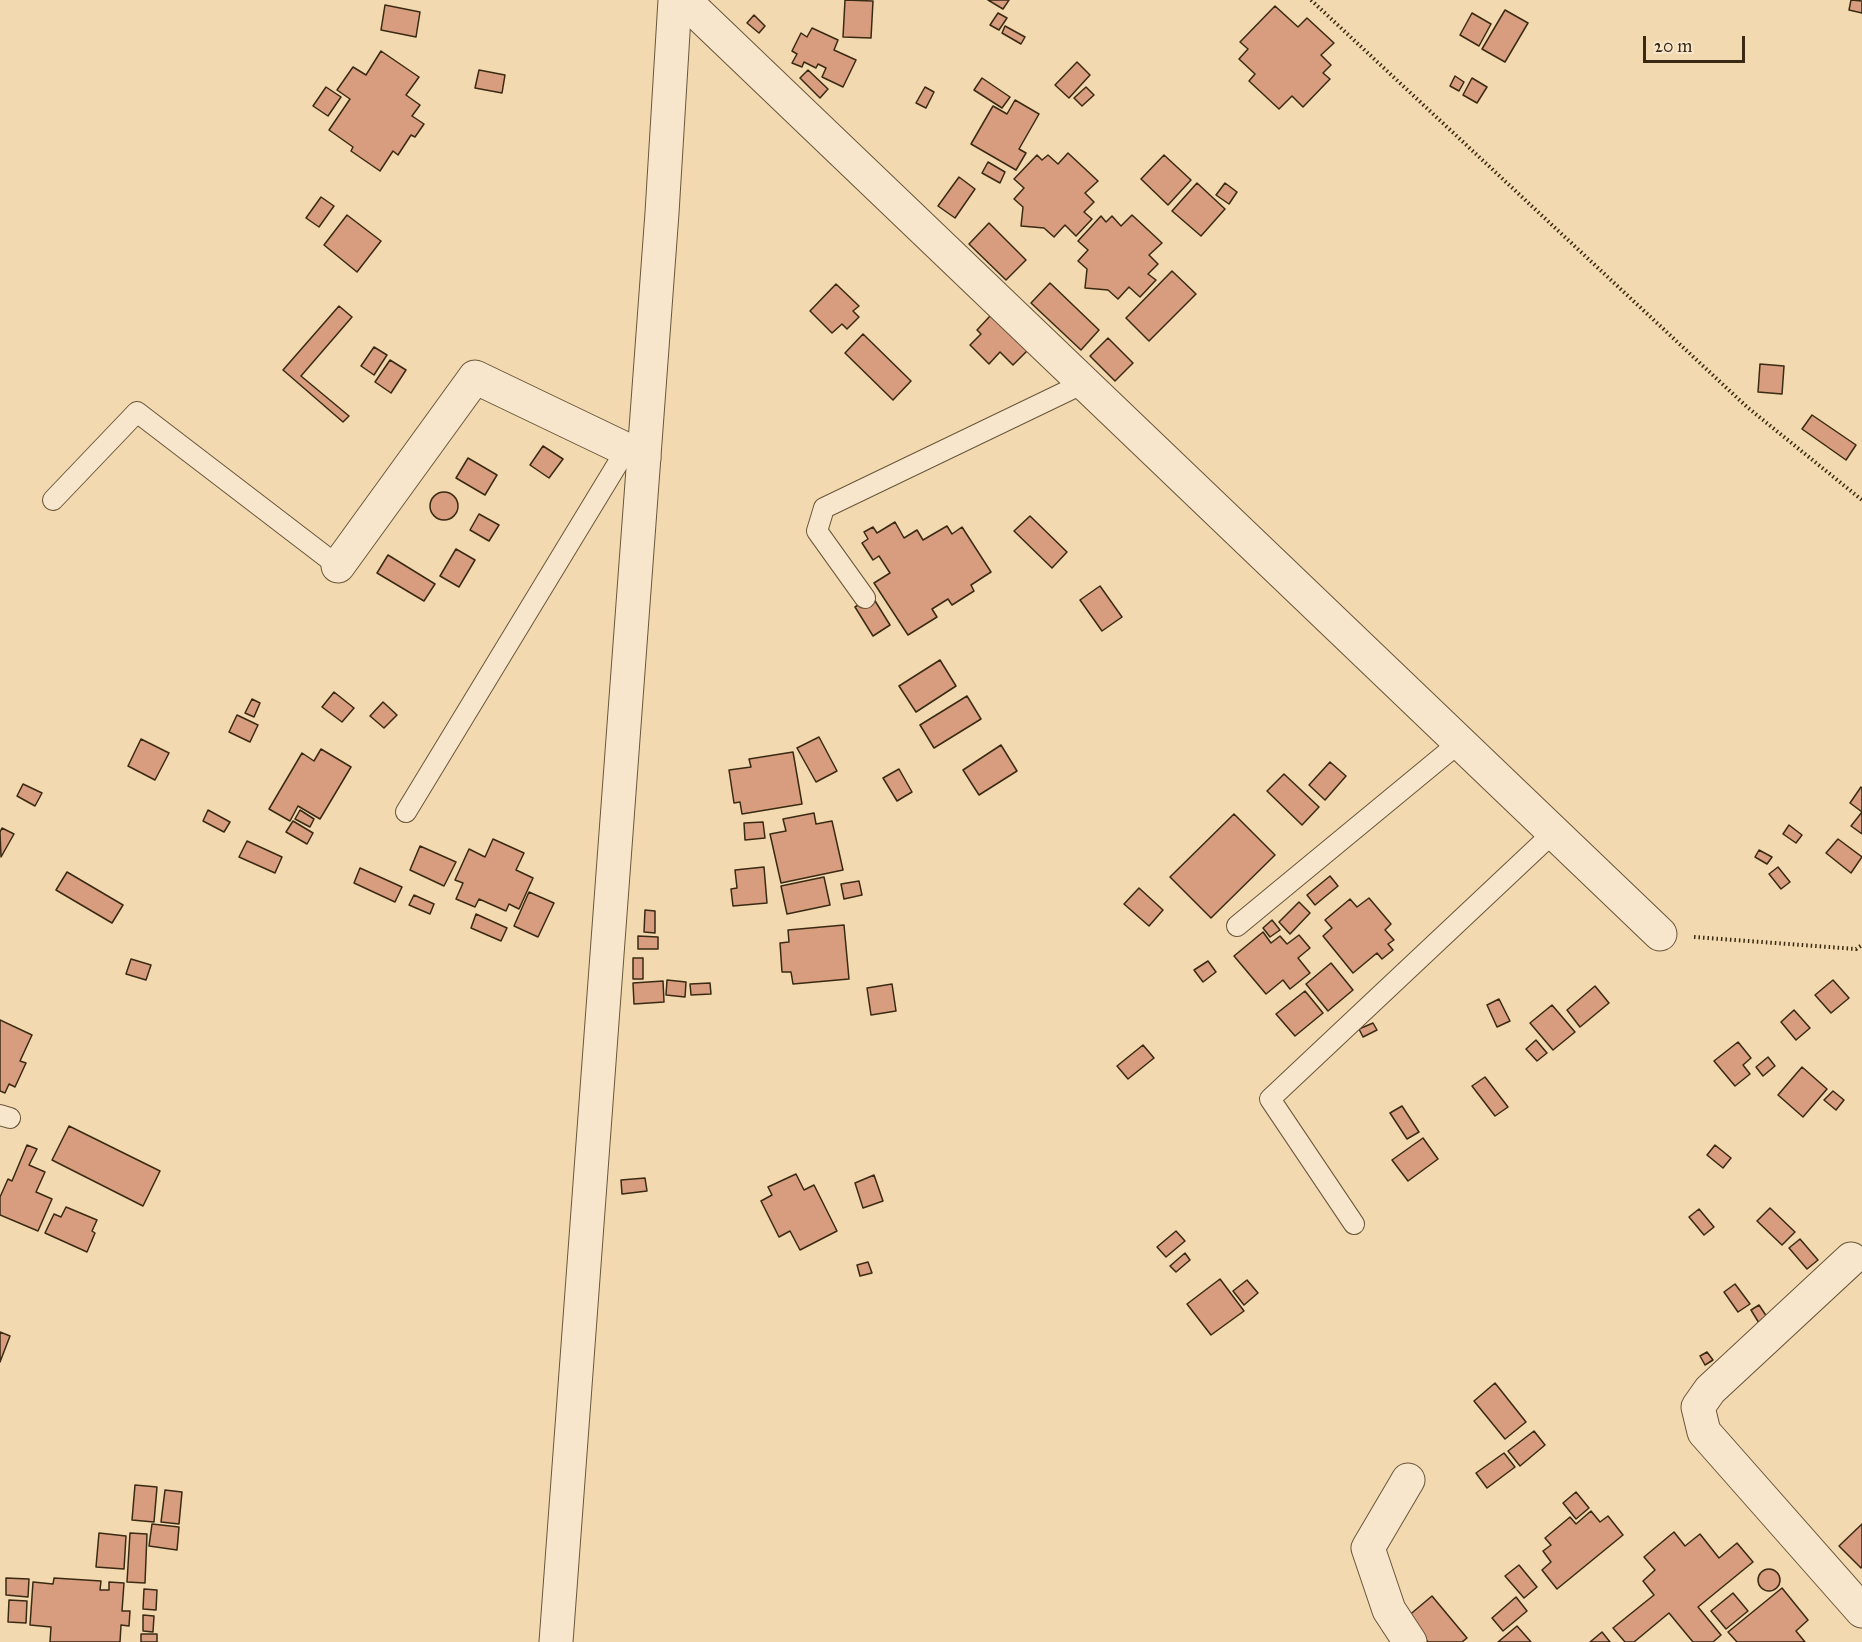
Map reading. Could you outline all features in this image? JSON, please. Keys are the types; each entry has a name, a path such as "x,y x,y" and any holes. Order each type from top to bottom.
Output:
{"street":[{"path":"556,1642 635,454 675,0"},
{"path":"684,0 1660,934"},
{"path":"338,566 475,377 635,454"},
{"path":"1851,1259 1710,1390 1698,1407 1704,1432 1862,1611"},
{"path":"1408,1480 1368,1548 1389,1610 1410,1642"}],"lane":[{"path":"865,598 817,531 824,508 1084,382"},
{"path":"53,500 137,412 338,566"},
{"path":"406,812 635,454"},
{"path":"1237,926 1460,742"},
{"path":"1354,1224 1270,1099 1554,832"}],"path":[{"path":"1311,0 1747,407 1862,500"},
{"path":"1660,934 1856,949 1862,945"}],"building":[{"path":"845,0 873,1 871,38 843,37"},
{"path":"988,0 1009,0 1003,9"},
{"path":"1851,0 1862,1 1862,13 1849,10"},
{"path":"385,5 420,12 416,37 381,30"},
{"path":"1275,6 1298,27 1307,18 1334,43 1321,55 1331,65 1323,73 1330,79 1303,107 1292,96 1279,109 1249,81 1255,74 1239,59 1248,49 1240,42"},
{"path":"1505,10 1528,23 1505,62 1482,49"},
{"path":"998,13 1007,18 999,30 990,25"},
{"path":"1472,13 1491,24 1479,46 1460,35"},
{"path":"754,15 765,26 759,33 747,23"},
{"path":"1005,26 1025,37 1021,44 1002,33"},
{"path":"812,28 838,40 834,50 856,60 843,87 822,77 826,68 818,64 816,68 804,62 802,67 792,63 797,54 792,51 801,33 807,37"},
{"path":"381,51 419,77 406,95 420,105 412,116 424,124 415,137 411,135 398,155 393,151 380,171 351,151 353,147 329,130 350,99 337,90 353,67 366,75"},
{"path":"1077,62 1090,75 1069,98 1055,85"},
{"path":"479,70 505,75 502,93 475,88"},
{"path":"808,70 828,89 820,98 800,78"},
{"path":"1455,76 1464,82 1459,91 1450,86"},
{"path":"982,78 1010,97 1002,108 974,90"},
{"path":"1472,78 1487,87 1477,103 1463,95"},
{"path":"326,87 341,97 328,116 313,106"},
{"path":"925,87 934,92 926,108 916,103"},
{"path":"1086,87 1094,95 1082,106 1074,98"},
{"path":"1015,100 1039,114 1019,149 1026,153 1016,170 971,144 993,106 1007,114"},
{"path":"1068,153 1098,181 1085,193 1094,202 1084,212 1092,219 1076,236 1065,225 1054,237 1044,228 1021,226 1023,207 1014,199 1024,188 1014,179 1037,155 1042,160 1048,155 1058,164"},
{"path":"1164,155 1191,180 1168,205 1141,179"},
{"path":"988,162 1005,172 1000,183 982,173"},
{"path":"959,177 975,189 955,218 938,206"},
{"path":"1197,183 1225,209 1201,236 1172,211"},
{"path":"1225,183 1237,192 1229,204 1216,195"},
{"path":"321,197 334,206 319,227 306,218"},
{"path":"347,215 381,241 357,272 324,245"},
{"path":"1132,215 1162,243 1149,255 1158,264 1148,274 1156,280 1140,297 1129,287 1118,299 1108,290 1085,288 1087,269 1078,261 1088,250 1078,241 1101,216 1106,222 1112,216 1121,226"},
{"path":"989,223 1026,260 1006,280 969,244"},
{"path":"1172,271 1196,294 1149,341 1126,318"},
{"path":"1050,283 1099,330 1081,350 1031,303"},
{"path":"836,284 859,306 853,311 859,317 847,329 842,324 832,333 810,311"},
{"path":"339,306 352,317 301,376 349,416 343,422 283,370"},
{"path":"991,315 1028,350 1013,365 1000,352 989,364 970,345 981,334 977,330"},
{"path":"863,334 911,381 893,400 845,353"},
{"path":"1108,338 1133,363 1115,381 1090,356"},
{"path":"374,347 387,355 374,375 361,366"},
{"path":"390,360 406,370 391,393 375,382"},
{"path":"1760,364 1784,366 1782,394 1758,392"},
{"path":"1812,415 1856,445 1846,460 1802,429"},
{"path":"543,446 563,459 549,478 530,465"},
{"path":"468,458 497,475 485,495 456,478"},
{"path":"444,492 454,496 458,506 454,516 444,520 434,516 430,506 434,496"},
{"path":"479,514 499,525 489,541 470,530"},
{"path":"1030,516 1067,552 1052,568 1014,531"},
{"path":"895,522 904,538 917,530 923,540 947,526 952,534 962,527 991,572 971,585 974,591 952,605 948,599 932,609 937,617 908,635 874,583 890,573 879,556 873,560 862,543 868,539 864,532 873,527 877,533"},
{"path":"456,549 475,560 459,587 440,576"},
{"path":"388,555 435,584 424,601 377,573"},
{"path":"1100,586 1122,617 1102,631 1080,600"},
{"path":"872,596 890,625 873,636 855,607"},
{"path":"940,660 956,686 916,712 899,686"},
{"path":"334,692 354,708 342,722 322,707"},
{"path":"967,696 981,719 934,748 920,725"},
{"path":"252,699 260,703 254,717 245,713"},
{"path":"383,702 397,715 384,728 370,716"},
{"path":"237,715 258,725 250,742 229,732"},
{"path":"819,737 837,771 816,782 797,748"},
{"path":"141,739 169,753 155,780 128,766"},
{"path":"1001,745 1017,771 979,795 963,770"},
{"path":"321,749 351,767 320,819 298,806 290,821 269,809 302,753 314,761"},
{"path":"793,752 802,804 742,814 740,802 734,803 729,770 751,767 749,759"},
{"path":"1330,762 1346,776 1325,800 1309,785"},
{"path":"899,769 912,792 897,801 883,778"},
{"path":"1284,774 1319,807 1302,825 1267,791"},
{"path":"23,784 42,793 35,806 17,796"},
{"path":"1862,788 1862,812 1850,803"},
{"path":"208,810 230,822 224,832 203,821"},
{"path":"300,810 314,819 310,827 295,819"},
{"path":"1862,812 1862,834 1851,826"},
{"path":"814,813 816,824 832,821 843,870 781,883 770,834 786,831 783,819"},
{"path":"1234,814 1275,855 1211,918 1170,877"},
{"path":"293,821 313,833 307,844 286,832"},
{"path":"763,822 765,838 745,840 744,823"},
{"path":"1789,825 1802,835 1796,843 1783,834"},
{"path":"2,828 14,834 1,857 0,832"},
{"path":"493,839 524,853 516,870 533,878 519,909 509,904 506,911 479,899 475,907 456,899 463,883 455,880 469,849 485,857"},
{"path":"1838,839 1862,857 1851,873 1826,853"},
{"path":"247,841 282,857 275,873 239,857"},
{"path":"420,846 456,862 444,886 410,870"},
{"path":"1759,850 1772,857 1767,864 1755,857"},
{"path":"764,867 767,903 733,906 731,889 737,888 735,870"},
{"path":"1778,867 1790,882 1781,889 1769,874"},
{"path":"360,868 402,887 395,902 354,883"},
{"path":"67,872 123,905 112,923 56,890"},
{"path":"1330,876 1338,886 1315,905 1307,895"},
{"path":"824,877 830,905 787,914 781,886"},
{"path":"859,881 862,895 844,899 841,884"},
{"path":"1139,888 1163,910 1149,926 1124,904"},
{"path":"529,892 554,903 538,937 514,926"},
{"path":"414,895 434,904 430,914 409,905"},
{"path":"1369,898 1391,924 1385,930 1394,940 1388,944 1393,950 1382,959 1377,953 1353,973 1323,936 1332,928 1325,920 1350,899 1357,907"},
{"path":"1299,902 1310,913 1290,934 1279,922"},
{"path":"645,910 655,911 655,933 644,932"},
{"path":"476,914 507,928 501,941 471,928"},
{"path":"1272,920 1280,930 1270,937 1263,928"},
{"path":"844,925 849,979 793,984 791,972 782,972 780,943 789,942 788,930"},
{"path":"1263,932 1271,943 1280,936 1287,944 1299,935 1310,948 1298,958 1310,973 1290,989 1283,980 1266,994 1234,956"},
{"path":"638,936 658,937 658,949 638,949"},
{"path":"633,958 643,958 643,979 633,979"},
{"path":"131,959 151,965 146,980 126,974"},
{"path":"1208,961 1216,972 1203,982 1194,970"},
{"path":"1331,963 1353,990 1328,1011 1306,984"},
{"path":"667,980 686,982 685,997 666,995"},
{"path":"1833,980 1849,998 1831,1013 1815,995"},
{"path":"663,981 664,1002 634,1004 633,983"},
{"path":"710,983 711,994 691,995 690,984"},
{"path":"892,984 896,1011 871,1015 867,988"},
{"path":"1595,986 1609,1003 1580,1027 1567,1010"},
{"path":"1305,991 1323,1013 1295,1036 1276,1014"},
{"path":"1499,999 1510,1021 1497,1027 1487,1005"},
{"path":"1552,1005 1575,1032 1553,1050 1530,1023"},
{"path":"1794,1010 1810,1028 1796,1040 1781,1022"},
{"path":"0,1020 32,1035 20,1061 26,1063 15,1087 9,1084 5,1093 0,1091"},
{"path":"1373,1023 1377,1030 1363,1037 1359,1029"},
{"path":"1536,1040 1547,1053 1537,1061 1526,1049"},
{"path":"1738,1042 1751,1058 1743,1065 1750,1074 1735,1086 1714,1061"},
{"path":"1143,1045 1154,1058 1128,1079 1117,1066"},
{"path":"1768,1057 1775,1066 1763,1076 1756,1067"},
{"path":"1802,1067 1827,1089 1803,1117 1778,1095"},
{"path":"1485,1077 1508,1107 1495,1116 1472,1086"},
{"path":"1833,1091 1844,1100 1836,1110 1824,1100"},
{"path":"1402,1106 1419,1132 1407,1139 1390,1113"},
{"path":"69,1126 160,1171 143,1206 52,1160"},
{"path":"1423,1138 1438,1159 1408,1181 1392,1160"},
{"path":"27,1145 37,1149 29,1165 45,1172 36,1192 52,1199 38,1231 0,1215 0,1197 8,1179 12,1181"},
{"path":"1715,1145 1731,1158 1723,1168 1707,1155"},
{"path":"796,1174 804,1190 814,1185 837,1231 800,1250 790,1231 779,1237 761,1201 772,1195 768,1187"},
{"path":"874,1175 883,1201 863,1208 855,1183"},
{"path":"645,1178 647,1191 622,1194 621,1180"},
{"path":"66,1207 97,1220 92,1231 95,1233 87,1252 45,1233 54,1214 61,1217"},
{"path":"1770,1208 1795,1232 1782,1245 1757,1221"},
{"path":"1699,1209 1714,1227 1704,1235 1689,1217"},
{"path":"1176,1231 1185,1241 1166,1257 1157,1247"},
{"path":"1800,1239 1818,1260 1807,1269 1789,1248"},
{"path":"1185,1253 1190,1260 1176,1272 1170,1266"},
{"path":"868,1262 872,1273 860,1276 857,1265"},
{"path":"1220,1279 1244,1311 1211,1335 1187,1304"},
{"path":"1247,1280 1258,1293 1244,1305 1233,1291"},
{"path":"1735,1284 1750,1304 1738,1312 1724,1292"},
{"path":"1759,1305 1767,1317 1759,1323 1751,1310"},
{"path":"0,1332 10,1336 0,1362"},
{"path":"1707,1352 1713,1360 1705,1365 1700,1356"},
{"path":"1495,1383 1526,1422 1505,1439 1474,1401"},
{"path":"1534,1431 1545,1445 1520,1466 1508,1451"},
{"path":"1504,1453 1515,1467 1487,1488 1476,1473"},
{"path":"135,1485 157,1487 154,1522 132,1520"},
{"path":"165,1490 182,1492 179,1524 161,1522"},
{"path":"1576,1492 1589,1508 1576,1519 1563,1503"},
{"path":"1591,1511 1600,1522 1608,1516 1623,1535 1557,1589 1542,1570 1551,1562 1543,1551 1551,1545 1545,1538 1570,1517 1576,1524"},
{"path":"152,1524 179,1527 177,1550 149,1546"},
{"path":"1862,1524 1862,1566 1861,1568 1839,1546"},
{"path":"1674,1532 1685,1546 1700,1534 1719,1558 1737,1543 1753,1562 1698,1607 1721,1635 1713,1642 1693,1642 1669,1613 1634,1642 1625,1642 1613,1628 1654,1595 1643,1581 1655,1570 1644,1557"},
{"path":"99,1533 126,1536 124,1569 96,1567"},
{"path":"130,1533 147,1534 145,1583 127,1582"},
{"path":"1519,1565 1537,1587 1524,1598 1505,1576"},
{"path":"1769,1569 1779,1576 1780,1580 1773,1590 1769,1591 1759,1584 1758,1580 1765,1570"},
{"path":"6,1578 29,1579 28,1597 6,1595"},
{"path":"54,1578 101,1581 100,1590 109,1590 109,1582 124,1583 122,1611 130,1611 129,1626 121,1625 120,1642 50,1642 51,1627 30,1625 33,1582 53,1584"},
{"path":"1782,1588 1808,1620 1796,1631 1805,1642 1737,1642 1728,1632"},
{"path":"144,1589 157,1590 156,1610 143,1609"},
{"path":"1733,1593 1748,1611 1726,1629 1711,1611"},
{"path":"1432,1596 1467,1638 1462,1642 1428,1642 1407,1617"},
{"path":"1516,1597 1527,1611 1503,1631 1492,1618"},
{"path":"9,1600 27,1601 26,1623 8,1622"},
{"path":"143,1615 154,1616 153,1632 143,1631"},
{"path":"1517,1626 1531,1642 1498,1642"},
{"path":"1602,1632 1610,1642 1590,1642"},
{"path":"141,1634 157,1634 157,1642 141,1642"}]}
